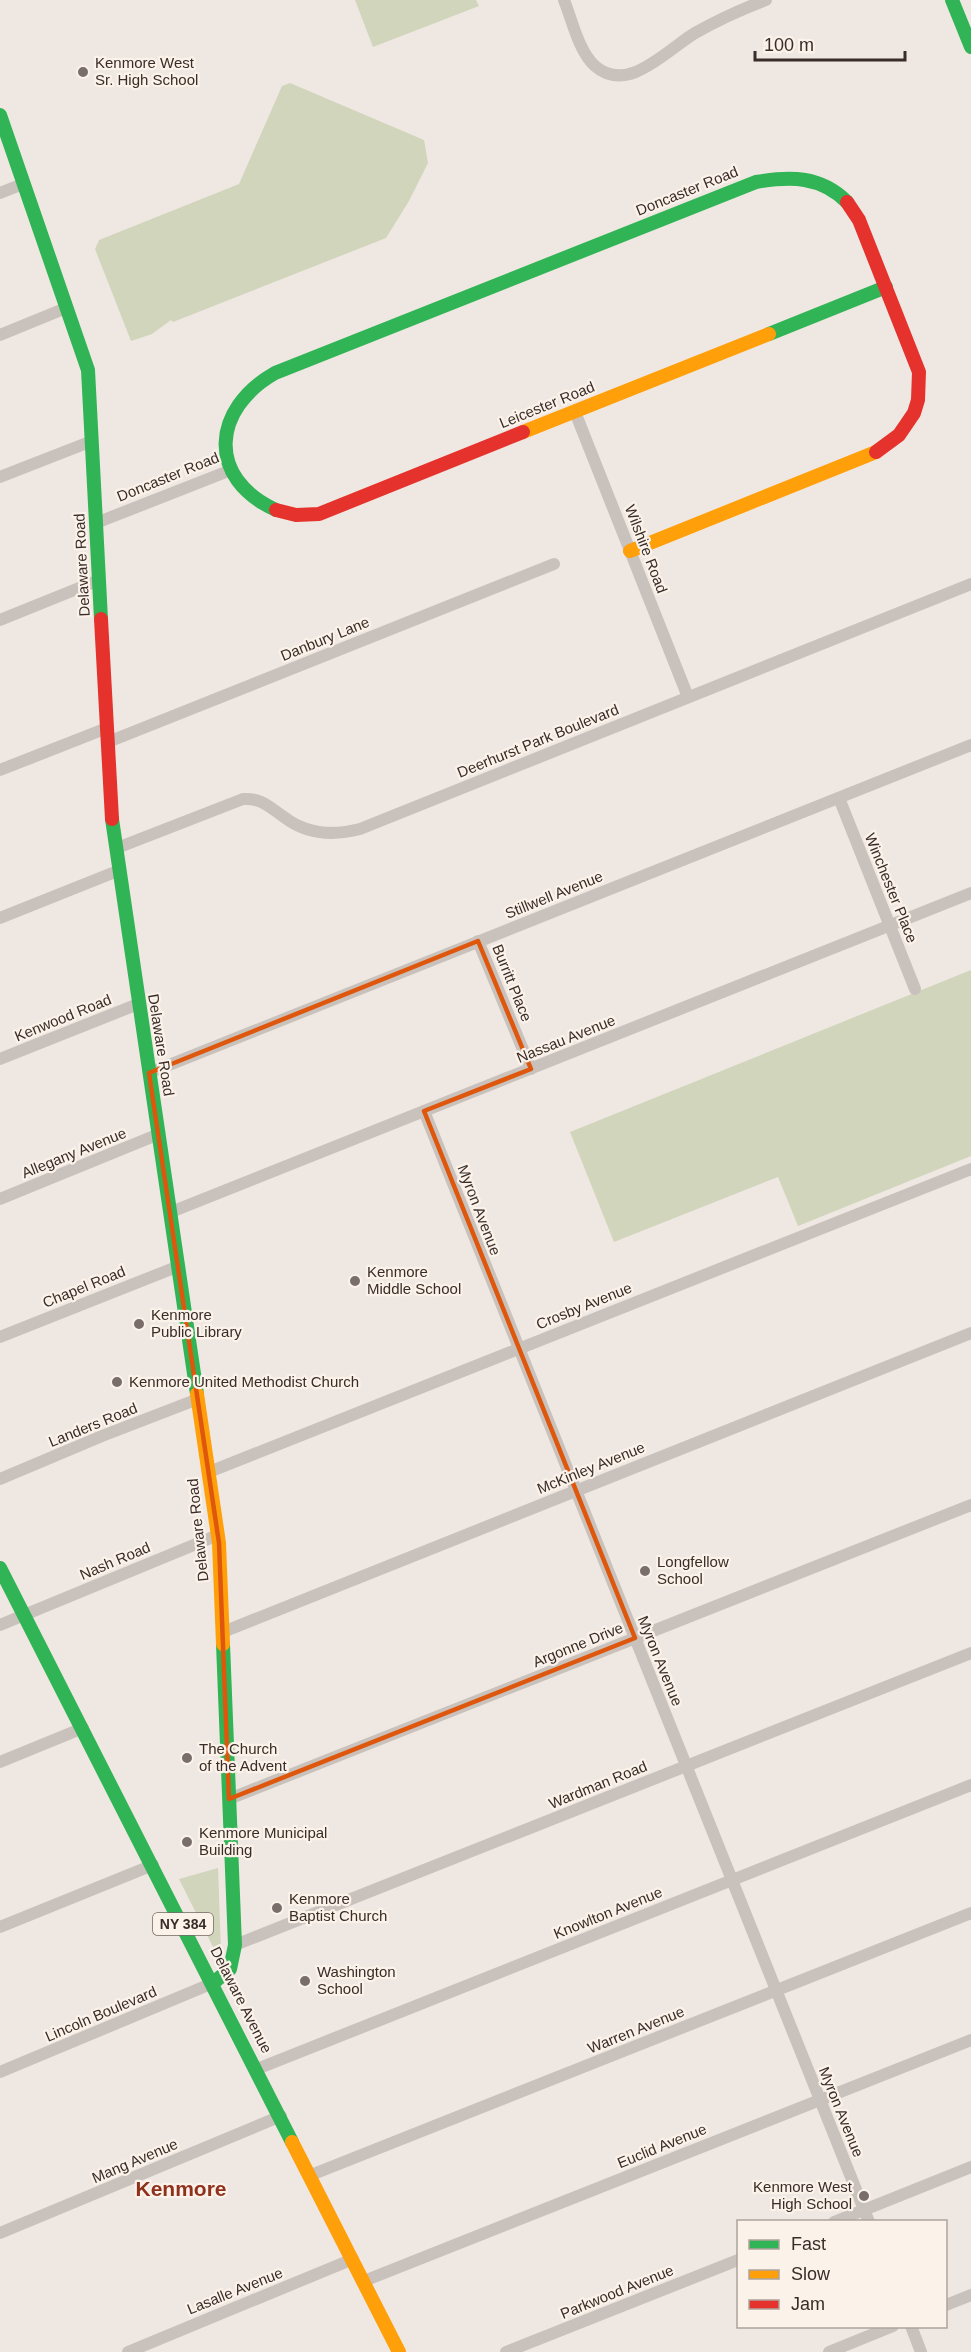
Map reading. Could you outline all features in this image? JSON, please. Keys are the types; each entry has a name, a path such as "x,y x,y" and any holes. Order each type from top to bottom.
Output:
{"street":[{"path":"564,0 585,52 594,66 613,75 634,73 693,34 766,0"},
{"path":"952,0 971,47"},
{"name":"Delaware Road","path":"0,116 88,370 110,805 218,1534 235,1945 230,1969 213,1983"},
{"name":"Doncaster Road","path":"96,523 231,470 226,441 231,416 250,388 275,373 762,180 802,177 818,181 837,192 851,206 859,220 919,372 918,400 908,424 899,435 878,451 630,551"},
{"path":"0,193 23,184"},
{"name":"Leicester Road","path":"231,470 245,491 264,506 291,515 319,513 886,287"},
{"path":"0,335 66,308"},
{"name":"Wilshire Road","path":"575,412 688,697"},
{"path":"0,477 92,441"},
{"name":"Danbury Lane","path":"0,770 107,735 554,564"},
{"path":"0,620 99,580"},
{"name":"Deerhurst Park Boulevard","path":"117,848 243,799 262,801 283,817 306,830 320,833 348,832 971,584"},
{"name":"Stillwell Avenue","path":"149,1073 971,745"},
{"name":"Winchester Place","path":"838,798 915,989"},
{"path":"0,918 120,870"},
{"name":"Nassau Avenue","path":"171,1212 971,893"},
{"name":"Burritt Place","path":"478,941 531,1069"},
{"name":"Kenwood Road","path":"0,1059 138,1004"},
{"name":"Myron Avenue","path":"424,1111 867,2216"},
{"name":"Allegany Avenue","path":"0,1199 159,1134"},
{"name":"Crosby Avenue","path":"209,1472 971,1169"},
{"name":"Chapel Road","path":"0,1337 179,1266"},
{"name":"McKinley Avenue","path":"223,1632 971,1333"},
{"name":"Landers Road","path":"0,1479 198,1399"},
{"name":"Argonne Drive","path":"229,1799 971,1505"},
{"name":"Nash Road","path":"0,1625 218,1534"},
{"name":"Delaware Avenue","path":"0,1568 257,2068 399,2352"},
{"name":"Wardman Road","path":"235,1945 971,1653"},
{"path":"0,1762 83,1728"},
{"name":"Knowlton Avenue","path":"257,2068 971,1785"},
{"path":"0,1927 153,1865"},
{"name":"Warren Avenue","path":"311,2175 971,1913"},
{"name":"Lincoln Boulevard","path":"0,2072 213,1983"},
{"name":"Euclid Avenue","path":"364,2281 971,2040"},
{"name":"Mang Avenue","path":"0,2233 281,2116"},
{"path":"845,2220 867,2216 971,2167"},
{"name":"Lasalle Avenue","path":"128,2352 353,2259"},
{"name":"Parkwood Avenue","path":"506,2352 737,2260"},
{"path":"947,2304 971,2295"},
{"path":"829,2352 888,2328"},
{"path":"912,2328 921,2352"}],"highlighted area":[{"path":"478,941 531,1069 424,1111 635,1638 229,1799 219,1543 149,1073"}],"green space":[{"path":"355,0 476,0 479,6 373,47"},
{"path":"290,83 424,140 428,163 409,201 386,238 173,322 171,320 152,334 131,341 95,249 99,240 239,184 282,86"},
{"path":"971,970 971,1156 798,1226 778,1177 614,1242 570,1132"},
{"path":"218,1868 221,1950 215,1951 179,1879"}],"traffic: fast":[{"path":"952,0 971,47"},
{"path":"0,115 88,370 101,619"},
{"path":"276,510 253,496 237,480 228,462 226,443 229,424 239,405 254,388 275,373 756,182 781,179 805,180 827,187 847,202"},
{"path":"769,334 886,287"},
{"path":"112,819 197,1394"},
{"path":"0,1568 292,2142"},
{"path":"213,1983 230,1969 235,1945 223,1644"}],"traffic: slow":[{"path":"523,432 769,334"},
{"path":"630,551 876,452"},
{"path":"197,1394 219,1543 223,1644"},
{"path":"292,2142 399,2352"}],"traffic: jam":[{"path":"847,202 859,220 919,372 918,400 914,413 899,435 876,452"},
{"path":"276,510 296,515 319,514 523,432"},
{"path":"101,619 112,819"}],"place":[{"name":"Kenmore West Sr. High School","path":"83,72"},
{"name":"Kenmore Middle School","path":"355,1281"},
{"name":"Kenmore Public Library","path":"139,1324"},
{"name":"Kenmore United Methodist Church","path":"117,1382"},
{"name":"Longfellow School","path":"645,1571"},
{"name":"The Church of the Advent","path":"187,1758"},
{"name":"Kenmore Municipal Building","path":"187,1842"},
{"name":"Kenmore Baptist Church","path":"277,1908"},
{"name":"Washington School","path":"305,1981"},
{"name":"Kenmore West High School","path":"864,2196"}],"district":[{"name":"Kenmore","path":"181,2189"}]}
